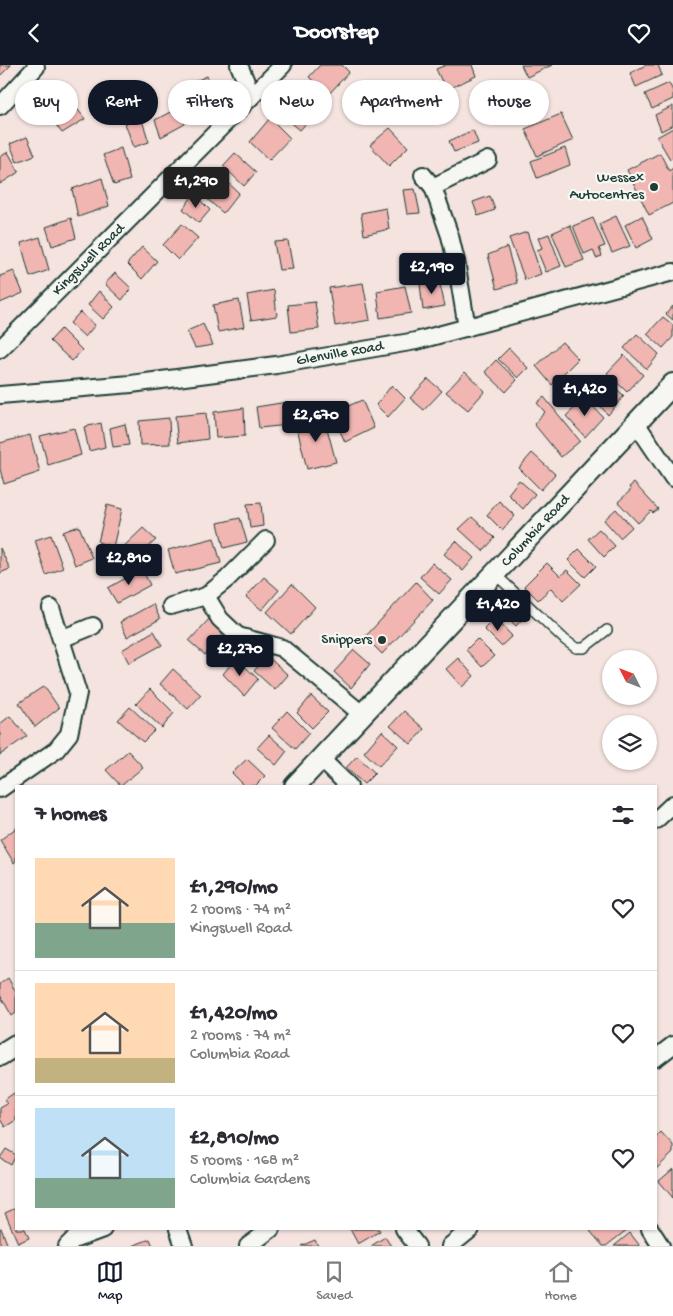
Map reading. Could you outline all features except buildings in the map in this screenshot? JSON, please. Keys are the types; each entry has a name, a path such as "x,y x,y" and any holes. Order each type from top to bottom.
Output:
{"street":[{"path":"239,65 252,97"},
{"name":"Kingswell Road","path":"0,349 284,65"},
{"path":"0,106 36,67"},
{"path":"467,328 450,236 428,181 488,160"},
{"name":"Glenville Road","path":"0,395 131,384 276,365 416,341 673,272"},
{"name":"Columbia Road","path":"296,785 673,384"},
{"path":"636,423 673,478"},
{"path":"171,606 206,596 227,579 266,540"},
{"path":"206,596 220,619 238,636 282,648 363,715"},
{"path":"0,789 56,751 69,734 78,693 51,608"},
{"path":"61,639 93,626"},
{"path":"321,759 348,785"},
{"path":"657,819 673,804"},
{"path":"657,1057 673,1045"},
{"path":"0,1055 15,1046"},
{"path":"67,1246 74,1240 100,1230"},
{"path":"178,1230 184,1246"},
{"path":"248,1246 270,1230"},
{"path":"405,1230 417,1246"},
{"path":"450,1246 470,1230"},
{"path":"651,1230 661,1246"}],"lane":[{"path":"496,574 565,640 576,648 584,648 607,630"}],"place":[{"name":"Wessex Autocentres","path":"654,187"},
{"name":"Snippers","path":"382,640"}]}
